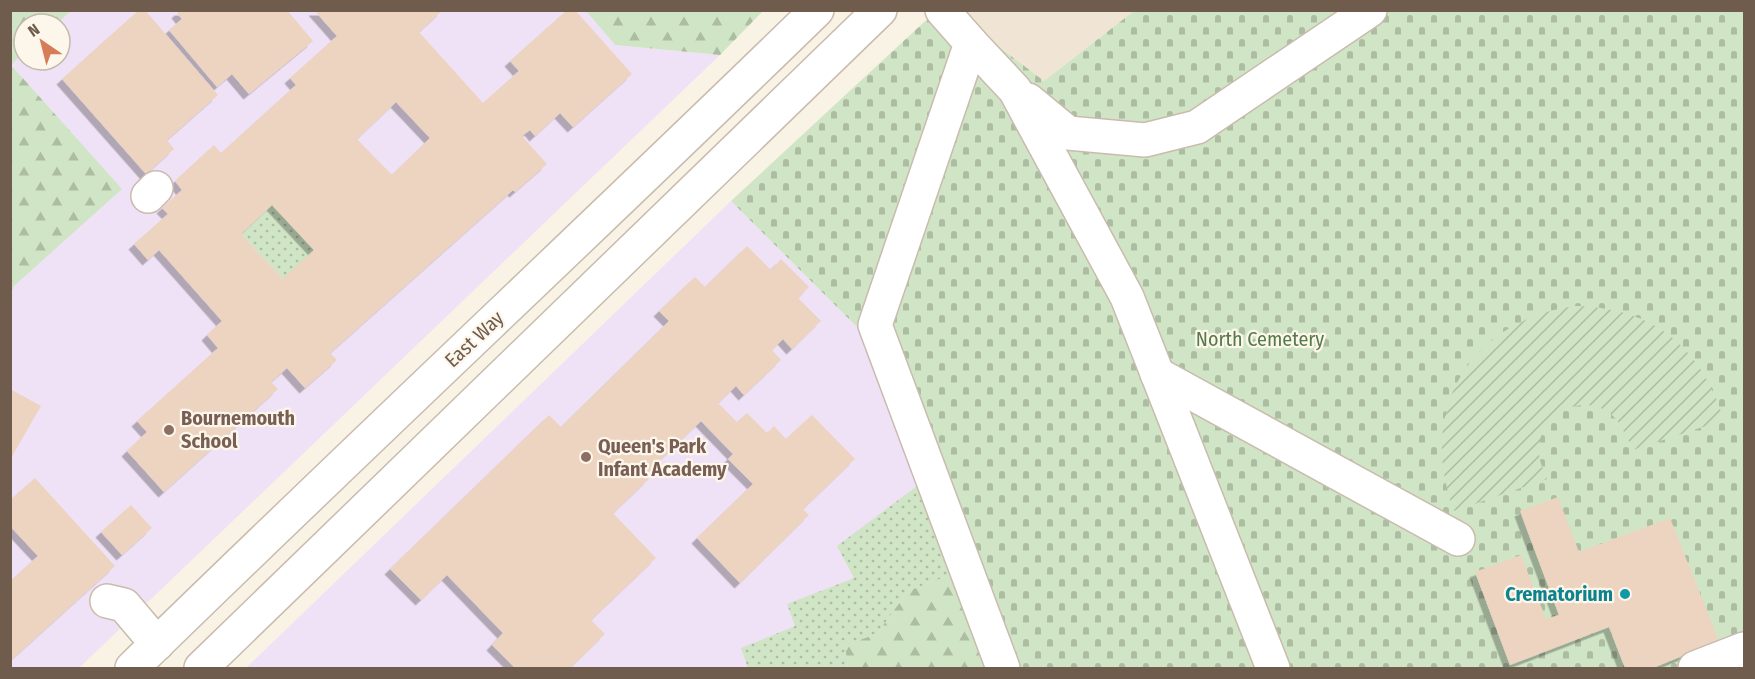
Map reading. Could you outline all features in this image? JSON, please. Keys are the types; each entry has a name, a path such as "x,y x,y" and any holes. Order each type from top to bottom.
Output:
{"street":[{"path":"201,669 880,10"},
{"path":"942,10 1015,90 1068,133 1145,140 1197,127 1370,10"},
{"path":"812,15 839,51"},
{"name":"East Way","path":"132,669 315,489 598,224 812,15"},
{"path":"971,43 875,325 1003,669"},
{"path":"1015,90 1127,297 1273,669"},
{"path":"598,224 628,254"},
{"path":"1157,374 1458,539"},
{"path":"315,489 350,526"},
{"path":"108,601 124,605 157,644"},
{"path":"1695,669 1744,649"}],"shaded area":[{"name":"Bournemouth School","path":"71,10 586,11 615,45 720,55 79,668 11,668 11,295 14,286 10,65 12,63 12,72 72,72 72,12 69,12"},
{"path":"952,11 1134,11 1044,81"},
{"path":"731,201 865,335 993,668 246,668"}],"green space":[{"path":"11,10 71,10 70,12 12,12 11,65"},
{"path":"586,11 763,11 720,55 615,45"},
{"name":"North Cemetery","path":"936,11 952,11 1044,81 1134,11 1744,11 1744,668 993,668 865,335 731,201"},
{"path":"11,65 12,72 17,72 122,189 14,286 11,295"},
{"path":"272,205 314,250 283,279 241,234"},
{"path":"1576,306 1604,308 1629,314 1671,336 1688,352 1702,372 1724,420 1633,450 1618,422 1604,410 1580,405 1568,409 1548,424 1542,435 1539,456 1547,479 1454,511 1444,474 1442,438 1448,405 1461,376 1481,350 1507,330 1539,315"},
{"path":"921,483 956,573 908,591 877,634 846,645 848,668 748,668 741,648 795,626 787,604 854,578 837,546"},
{"path":"956,573 993,668 848,668 845,645 877,634 908,591"}],"building":[{"path":"139,10 145,10 218,95 167,140 174,149 146,174 62,79"},
{"path":"180,10 287,10 313,41 249,94 232,74 217,87 169,30 182,19 177,13"},
{"path":"314,10 443,10 419,32 483,103 519,71 510,61 567,10 575,10 632,74 573,127 560,113 535,136 530,130 522,136 547,164 515,192 513,190 330,353 337,360 305,388 287,368 271,382 278,389 164,492 127,451 147,432 137,421 218,348 207,335 222,321 159,250 148,260 134,244 168,214 162,208 182,190 175,181 214,145 221,153 296,85 290,78 337,36","holes":["396,102 430,138 392,175 357,139","272,205 314,250 283,279 241,234"]},
{"name":"Queen's Park Infant Academy","path":"747,246 771,270 781,259 809,287 798,298 821,321 792,349 783,339 772,350 781,360 744,395 736,386 718,403 737,422 747,413 767,433 774,426 786,439 812,415 855,459 803,509 809,515 740,583 697,538 753,484 728,459 733,454 701,421 645,475 649,479 613,513 656,558 591,620 605,634 570,668 515,668 492,645 503,633 447,575 421,600 390,569 549,415 561,427 669,321 659,311 695,277 705,287"},
{"path":"12,390 41,406 10,460 10,392"},
{"path":"35,478 115,566 10,661 10,581 38,556 10,526 10,500"},
{"name":"Crematorium","path":"1558,497 1579,552 1670,518 1719,641 1653,668 1625,668 1609,627 1510,665 1475,572 1521,555 1546,619 1559,615 1520,511"},
{"path":"131,505 152,528 122,555 101,532"}],"place":[{"name":"Bournemouth School","path":"169,430"},
{"name":"Queen's Park Infant Academy","path":"586,457"},
{"name":"Crematorium","path":"1625,594"}]}
